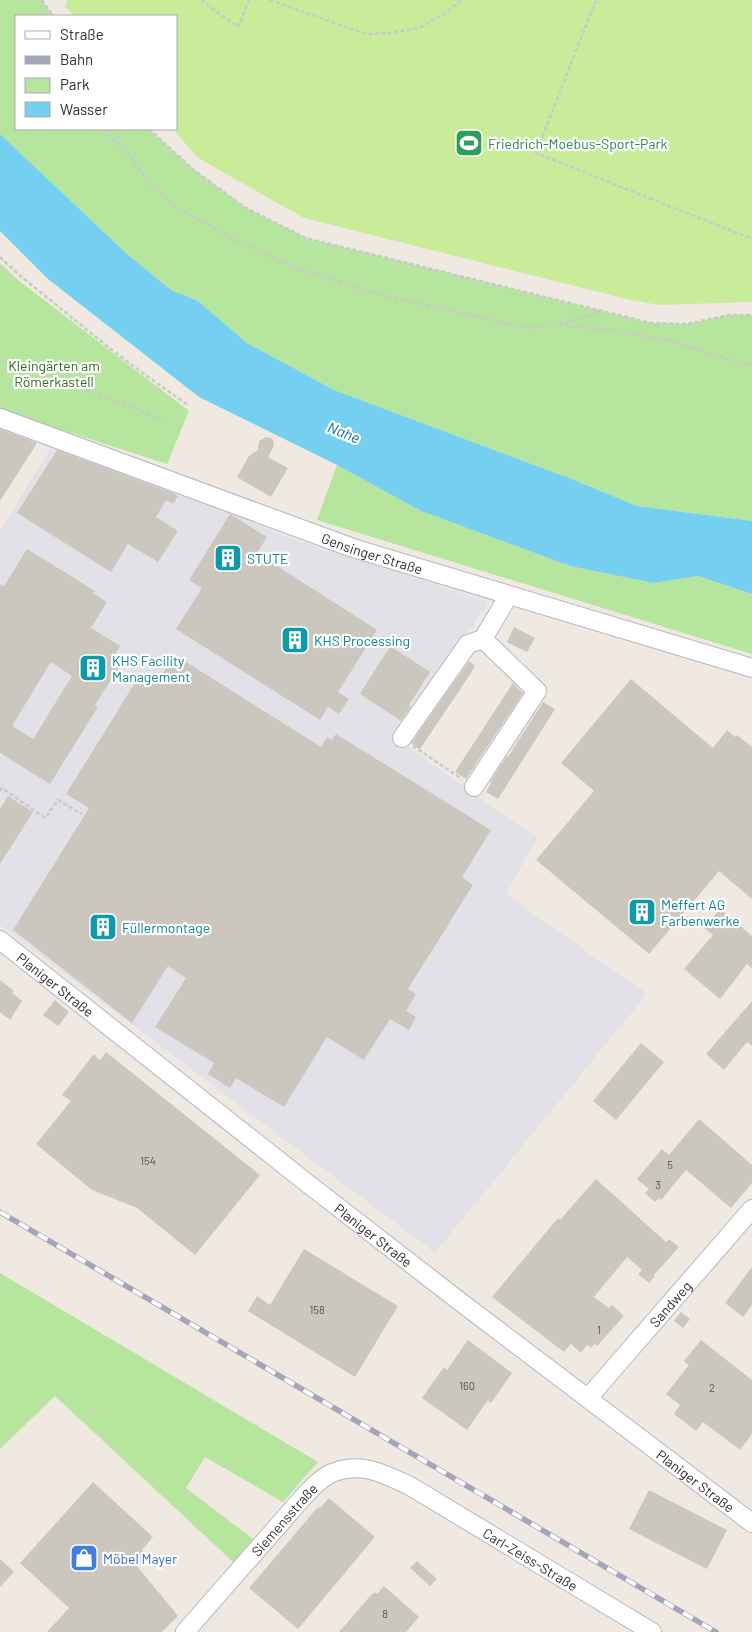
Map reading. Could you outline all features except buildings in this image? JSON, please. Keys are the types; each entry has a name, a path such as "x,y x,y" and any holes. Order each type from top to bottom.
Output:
{"street":[{"name":"Gensinger Straße","path":"0,418 353,548 752,668"},
{"path":"402,738 468,644 483,640 509,595"},
{"path":"474,787 537,691 483,640"},
{"name":"Planiger Straße","path":"0,940 454,1297 752,1523"},
{"name":"Sandweg","path":"588,1398 752,1209"},
{"name":"Siemensstraße","path":"185,1632 305,1495 332,1473 362,1467 410,1486"},
{"name":"Carl-Zeiss-Straße","path":"410,1486 652,1632"}],"path":[{"path":"201,0 238,27 249,0"},
{"path":"270,0 366,34 390,33 419,28 446,13 461,0"},
{"path":"596,0 536,153 752,238"},
{"path":"42,1 40,8 42,15"},
{"path":"42,1 52,15"},
{"path":"104,130 128,154 152,186 179,209 228,236 290,266 370,292 526,328 557,325 611,330 670,340 752,365"},
{"path":"150,130 194,170 246,208 306,238 650,323 687,324 729,315 752,315"},
{"path":"0,257 86,330 151,380 188,405"},
{"path":"557,325 602,311"},
{"path":"0,360 70,383 162,420"},
{"path":"402,738 474,787"},
{"path":"0,791 2,788 45,818 58,800 82,814"}],"shaded area":[{"path":"53,444 188,493 284,536 489,602 396,738 507,817 538,836 506,894 647,994 435,1253 0,925 0,531"}],"green space":[{"path":"0,0 42,0 52,15 15,15 15,130 150,130 194,170 246,208 306,238 651,323 687,324 729,315 752,315 752,521 637,506 569,478 334,390 247,343 198,301 171,290 127,254 0,134"},
{"name":"Friedrich-Moebus-Sport-Park","path":"68,0 752,0 752,302 659,305 631,300 304,218 198,158 174,130 178,130 178,15 73,15 65,6"},
{"name":"Kleingärten am Römerkastell","path":"0,263 18,280 189,411 167,464 0,410"},
{"path":"337,465 421,511 570,566 653,583 698,576 752,594 752,654 317,520"},
{"path":"0,1273 318,1462 283,1502 205,1457 186,1488 253,1539 233,1562 55,1396 0,1449"}],"water":[{"name":"Nahe","path":"0,134 127,254 171,290 198,301 247,343 334,390 569,478 637,506 752,521 752,594 698,576 653,583 570,566 421,511 337,465 199,397 48,279 0,231"}],"railway":[{"path":"0,1212 716,1632"}],"place":[{"name":"Friedrich-Moebus-Sport-Park","path":"469,143"},
{"name":"STUTE","path":"228,558"},
{"name":"KHS Processing","path":"295,640"},
{"name":"KHS Facility Management","path":"93,668"},
{"name":"Meffert AG Farbenwerke","path":"642,912"},
{"name":"Füllermontage","path":"103,927"},
{"name":"Möbel Mayer","path":"84,1558"}]}
